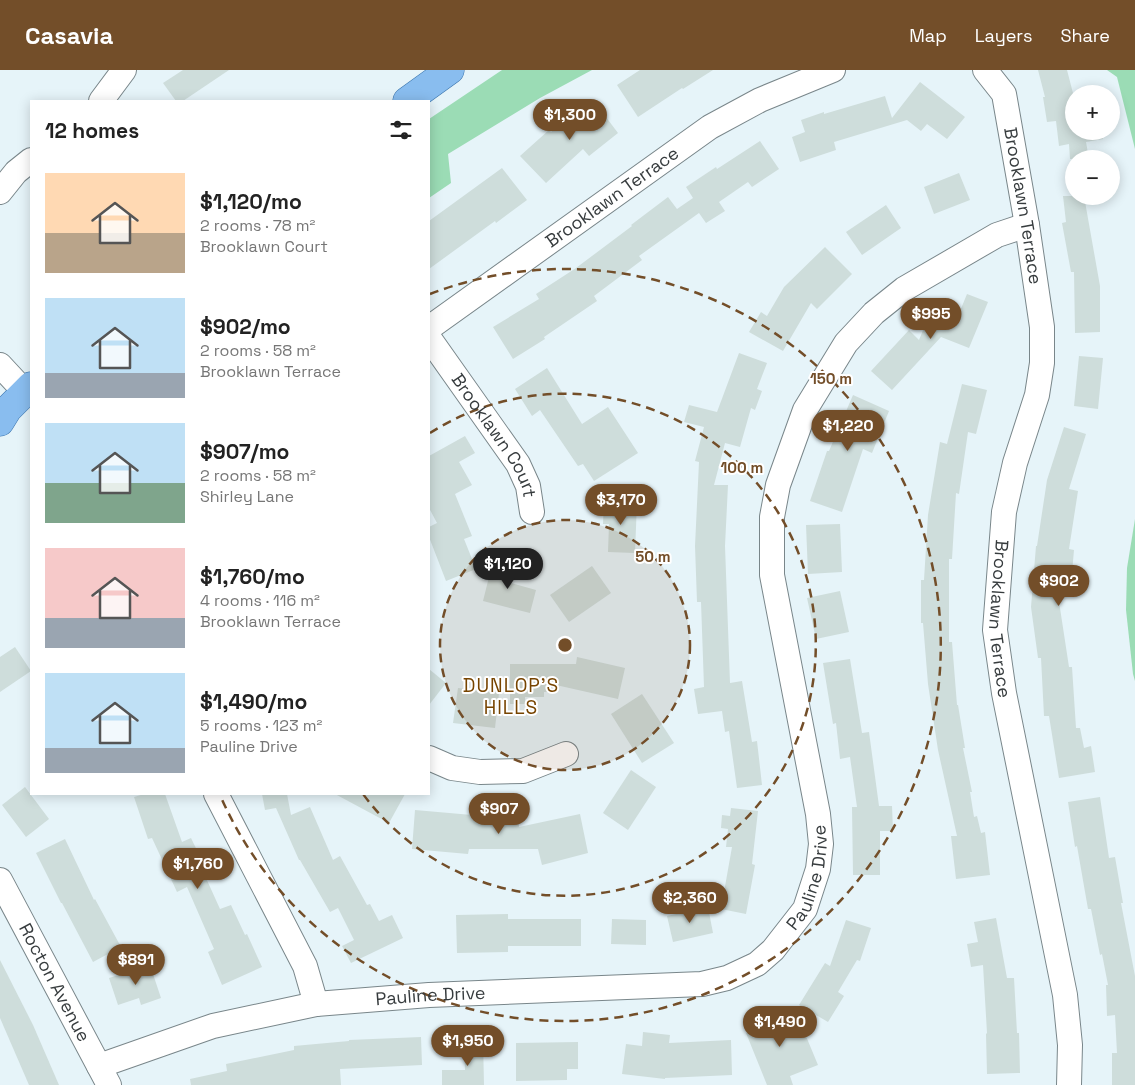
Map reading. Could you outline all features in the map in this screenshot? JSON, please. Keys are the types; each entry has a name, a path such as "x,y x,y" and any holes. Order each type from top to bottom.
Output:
{"main road":[{"path":"408,100 450,70"},
{"path":"0,422 8,409 28,389"}],"street":[{"path":"102,100 124,70"},
{"name":"Brooklawn Terrace","path":"430,327 710,127 760,100 833,70"},
{"name":"Brooklawn Terrace","path":"985,70 1004,94 1027,225 1042,327 1042,363 1037,395 1015,463 1004,512 995,630 1004,693 1065,994 1070,1046 1069,1085"},
{"path":"0,192 16,172 30,161"},
{"name":"Pauline Drive","path":"104,1075 213,1026 316,1004 429,994 702,984 727,978 757,964 773,950 805,909 818,869 821,844 818,814 772,575 772,517 778,485 805,410 846,343 869,319 913,284 997,235 1027,225"},
{"name":"Brooklawn Court","path":"430,339 518,464 528,486 532,512"},
{"path":"0,365 28,389"},
{"path":"430,758 452,768 480,772 523,771 566,754"},
{"path":"217,795 305,966 316,1004"},
{"name":"Rocton Avenue","path":"0,880 104,1075"}],"green space":[{"path":"502,70 592,70 540,98 448,154 451,183 430,197 430,118"},
{"path":"1107,70 1135,70 1135,149 1120,85 1117,77"},
{"path":"1135,519 1135,681 1126,610 1127,568"}],"building":[{"path":"183,70 229,70 184,100 175,100 163,83"},
{"path":"640,70 713,70 638,117 617,85"},
{"path":"1038,70 1067,70 1071,85 1065,85 1065,140 1097,140 1086,142 1087,150 1069,150 1069,144 1059,146 1056,121 1047,122 1043,97 1045,97"},
{"path":"920,82 965,117 947,139 927,124 921,131 907,120 834,142 836,150 800,162 792,137 805,132 801,120 885,96 892,118"},
{"path":"593,100 618,133 589,156 583,149 546,183 520,156 549,130 551,132"},
{"path":"760,141 779,169 752,187 748,182 719,202 725,211 706,223 699,213 639,256 642,260 594,296 597,301 544,337 545,339 513,359 493,327 539,299 536,294 576,268 668,197 677,209 693,198 686,187"},
{"path":"502,168 527,200 430,268 430,220"},
{"path":"959,173 970,200 934,214 924,187"},
{"path":"1063,196 1065,196 1065,205 1086,205 1100,286 1100,332 1075,333 1074,272 1071,272 1062,223 1066,222"},
{"path":"886,205 901,228 862,255 846,232"},
{"path":"825,247 852,274 817,309 811,303 783,351 749,332 761,312 767,316 784,287"},
{"path":"967,294 988,302 969,348 941,337 892,390 871,371 909,330 919,340 933,306 958,316"},
{"path":"739,353 767,363 757,389 762,391 755,410 751,408 740,447 725,443 714,485 728,485 725,546 730,683 742,681 752,742 757,741 762,785 737,788 729,731 725,732 722,711 698,714 694,689 704,687 701,602 697,602 695,546 699,462 695,461 704,427 684,422 689,405 717,412"},
{"path":"1079,356 1103,358 1098,409 1074,406"},
{"path":"547,368 582,424 608,407 638,453 594,481 583,464 578,466 540,410 532,416 515,389"},
{"path":"962,384 987,390 976,434 968,432 959,494 956,493 952,559 949,559 949,642 952,642 957,705 972,792 970,792 974,817 977,816 981,833 985,832 990,875 956,879 951,836 957,836 938,750 928,684 923,623 921,623 921,580 924,580 928,515 940,442 947,444"},
{"path":"853,395 889,411 872,453 863,449 842,512 810,501 827,451 829,451"},
{"path":"1064,427 1086,434 1069,489 1078,491 1069,549 1074,550 1070,596 1058,595 1069,667 1072,667 1076,728 1080,728 1084,748 1091,746 1095,772 1059,778 1049,716 1044,716 1041,658 1038,658 1031,607 1036,546 1047,480"},
{"path":"465,436 475,453 459,462 472,485 455,494 472,536 464,539 476,569 446,581 430,540 430,526 437,523 430,510 430,455"},
{"path":"604,501 637,502 635,553 608,552 609,524 603,524"},
{"path":"840,524 842,572 808,574 806,525"},
{"path":"493,561 515,567 511,583 536,590 530,613 483,601"},
{"path":"592,566 611,593 569,622 550,595"},
{"path":"840,591 849,632 816,639 807,598"},
{"path":"15,647 30,672 0,692 0,657"},
{"path":"577,657 625,668 618,699 556,685 556,692 544,692 544,697 525,697 525,704 510,704 510,664 576,664"},
{"path":"850,659 862,733 869,732 879,806 892,806 893,831 880,831 880,875 853,875 852,807 857,807 850,757 840,759 836,723 833,724 823,663"},
{"path":"430,670 446,683 430,704"},
{"path":"458,688 499,693 495,728 453,723"},
{"path":"642,694 674,743 642,763 611,714"},
{"path":"631,770 656,787 628,830 603,813"},
{"path":"25,787 49,819 26,837 2,805"},
{"path":"141,795 165,795 182,842 191,838 210,877 206,878 220,909 231,905 262,967 222,985 208,952 214,949 187,887 177,892 152,838 148,839 134,797"},
{"path":"262,795 287,795 291,815 310,807 333,860 340,856 367,905 370,904 379,921 392,915 403,938 351,963 342,946 354,940 338,908 330,912 299,860 276,808 265,810"},
{"path":"337,795 404,795 389,823"},
{"path":"1100,797 1109,858 1115,857 1123,903 1121,903 1135,976 1135,1085 1112,1085 1112,1053 1117,1053 1115,1015 1107,1016 1106,985 1108,985 1091,909 1088,909 1068,802"},
{"path":"731,808 758,811 752,864 755,865 746,914 721,909 732,847 726,847 728,829 721,828 722,815 730,816"},
{"path":"415,810 471,816 519,816 519,827 580,814 588,853 542,865 538,849 469,849 468,854 412,849"},
{"path":"65,839 94,900 121,947 93,962 36,853"},
{"path":"708,907 713,933 673,942 667,916"},
{"path":"508,914 508,919 581,919 581,946 508,946 508,952 457,953 456,915"},
{"path":"996,918 1007,978 1014,978 1017,1033 1019,1033 1020,1073 987,1074 987,1033 983,965 971,967 967,944 978,942 974,922"},
{"path":"612,919 646,920 646,945 611,944"},
{"path":"846,920 871,928 860,961 857,960 838,992 844,996 828,1022 799,1005 825,963 830,966"},
{"path":"0,960 33,1025 59,1085 29,1085 0,1018"},
{"path":"150,965 161,998 141,1005 139,998 118,1005 109,978"},
{"path":"765,1010 770,1022 796,1012 818,1065 790,1076 793,1085 767,1085 746,1033 754,1029 749,1017"},
{"path":"643,1032 670,1035 669,1043 731,1040 732,1075 665,1079 622,1074 626,1044 642,1046"},
{"path":"421,1037 422,1065 340,1069 341,1085 191,1085 190,1079 227,1071 226,1064 294,1050 294,1046 349,1040"},
{"path":"464,1040 483,1040 484,1085 442,1085 442,1070 465,1070"},
{"path":"578,1042 578,1069 567,1069 567,1080 516,1081 516,1043"}],"district":[{"name":"DUNLOP'S HILLS","path":"511,696"}]}
